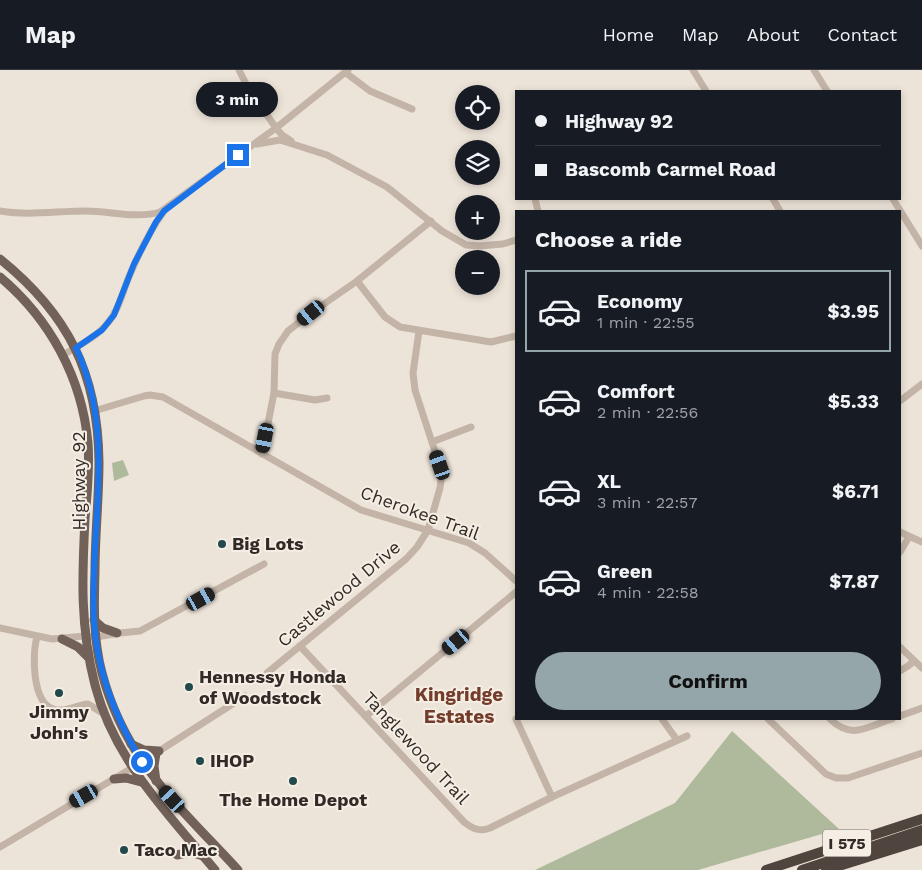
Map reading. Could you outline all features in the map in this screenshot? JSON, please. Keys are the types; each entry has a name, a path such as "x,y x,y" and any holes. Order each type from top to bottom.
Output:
{"highway":[{"name":"I 575","path":"768,869 922,819"},
{"path":"802,870 922,830"},
{"name":"I 575","path":"826,870 922,840"}],"main road":[{"name":"Highway 92","path":"0,259 43,299 61,322 76,348 86,372 94,411 99,474 94,620 102,672 110,696 131,744 142,762 156,781 238,870"},
{"name":"Highway 92","path":"0,277 32,308 48,330 63,355 79,395 84,414 88,445 88,476 82,594 88,658 104,714 141,782 215,870"},
{"path":"94,620 103,628 117,633"},
{"path":"62,639 78,647 88,658"},
{"path":"131,744 144,750 158,752 154,766 156,781"},
{"path":"114,779 126,778 141,782"},
{"path":"177,855 190,852 203,856"}],"street":[{"path":"238,70 274,129 296,144"},
{"path":"693,70 705,90"},
{"path":"814,70 826,90"},
{"path":"63,355 102,330 114,315 134,264 156,222 164,211 347,72 370,90 412,109"},
{"path":"274,129 274,136 280,140"},
{"path":"250,146 266,141 280,140 326,155 387,187 442,231 466,245 503,244 515,240"},
{"path":"0,211 28,214 95,211 137,215 164,211"},
{"path":"901,212 922,246"},
{"path":"262,454 274,393 275,354 288,331 357,281 431,221"},
{"path":"357,281 390,322 400,328 491,342 515,336"},
{"name":"Castlewood Drive","path":"267,674 406,559 417,547 428,530 440,488 442,473 417,399 414,382 419,330"},
{"path":"901,400 922,384"},
{"path":"274,393 308,399 327,398"},
{"name":"Cherokee Trail","path":"94,411 144,396 156,396 177,404 361,510 460,540 477,547 515,580"},
{"path":"432,442 471,427"},
{"path":"901,533 922,542"},
{"path":"901,550 909,537"},
{"path":"0,628 38,637 62,639 85,636 96,638 147,628 264,564"},
{"path":"366,716 515,593"},
{"path":"38,637 34,647 36,683 42,701 52,709 60,710 88,704 104,714"},
{"name":"Tanglewood Trail","path":"300,646 464,822 474,829 485,830 490,828 552,797 687,736"},
{"path":"901,648 922,668"},
{"path":"901,670 914,661"},
{"path":"0,847 142,762 245,696"},
{"path":"901,716 922,708"},
{"path":"517,720 552,797"},
{"path":"663,720 677,740"},
{"path":"769,720 826,774 836,778 848,778 922,753"},
{"path":"831,720 844,730 850,731 889,720"}],"green space":[{"path":"123,460 129,475 114,481 112,463"},
{"path":"732,731 839,829 698,870 535,870 675,803"}],"place":[{"name":"Big Lots","path":"222,544"},
{"name":"Hennessy Honda of Woodstock","path":"189,687"},
{"name":"Jimmy John's","path":"59,693"},
{"name":"IHOP","path":"200,761"},
{"name":"The Home Depot","path":"293,781"},
{"name":"Taco Mac","path":"124,850"}],"district":[{"name":"Kingridge Estates","path":"459,705"}],"route":[{"path":"142,762 125,732 110,696 102,672 98,650 94,620 99,474 97,427 90,386 76,348 102,330 114,315 134,264 156,222 164,211 238,155"}]}
